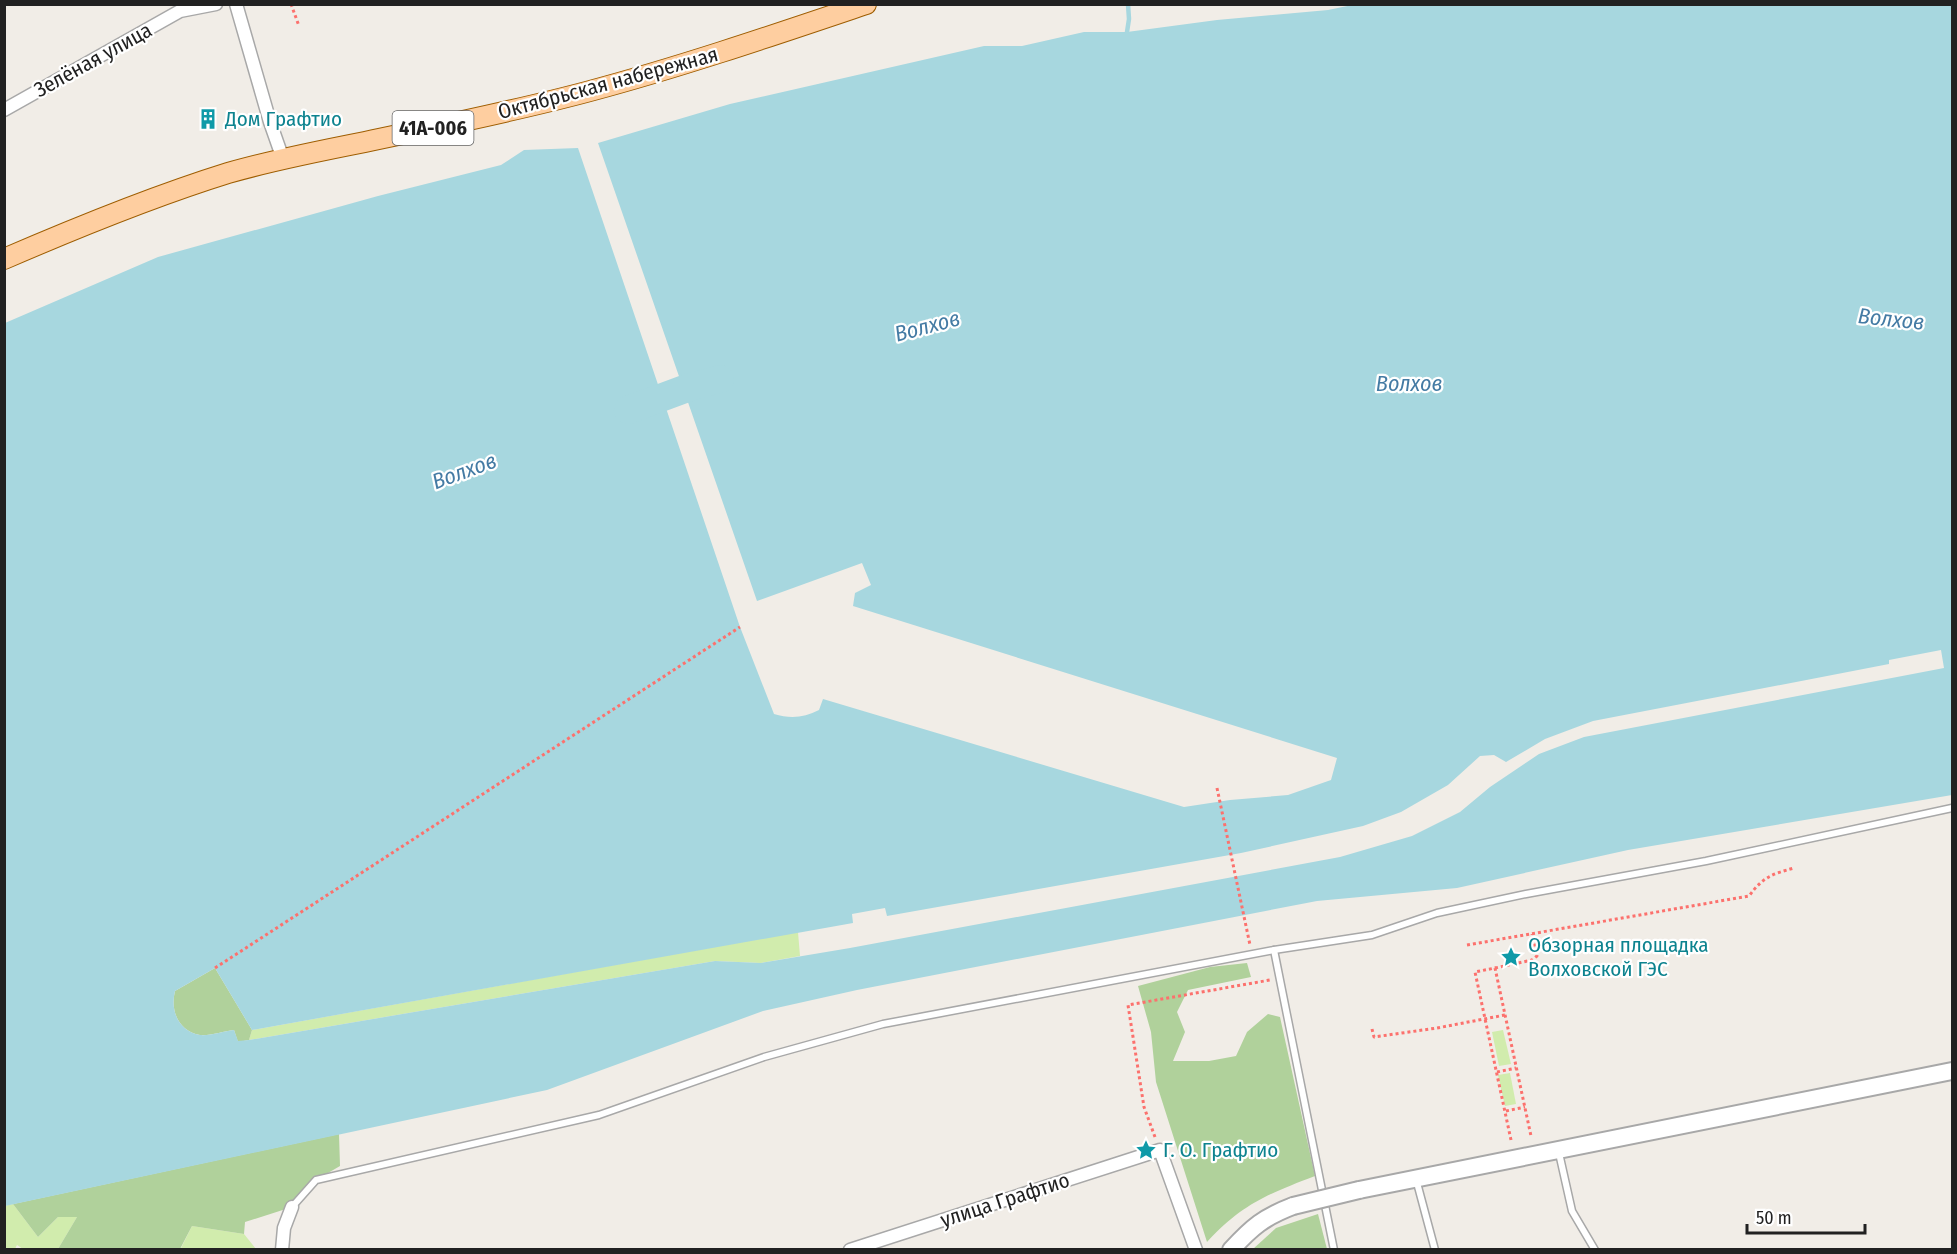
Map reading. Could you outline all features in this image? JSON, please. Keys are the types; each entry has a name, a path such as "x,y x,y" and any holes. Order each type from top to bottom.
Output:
{"main road":[{"name":"Октябрьская набережная","path":"4,259 149,199 229,173 589,91 745,45 866,4"}],"street":[{"name":"Зелёная улица","path":"4,110 180,11 216,4"},
{"path":"236,4 283,159"},
{"path":"1231,1250 1246,1233 1269,1216 1293,1206 1359,1190 1953,1071"},
{"path":"1160,1150 1196,1250"},
{"name":"улица Графтио","path":"850,1250 1160,1150"},
{"path":"282,1250 284,1228 292,1207"}],"lane":[{"path":"292,1207 316,1180 599,1114 764,1057 883,1024 1274,950 1372,935 1437,913 1706,861 1953,808"},
{"path":"1274,950 1334,1250"},
{"path":"1558,1150 1572,1211 1595,1250"},
{"path":"1416,1179 1435,1250"}],"path":[{"path":"291,4 299,26"},
{"path":"215,968 740,627"},
{"path":"1217,788 1252,955"},
{"path":"1467,945 1749,896 1759,883 1773,873 1794,868"},
{"path":"1511,1140 1475,972 1532,960 1537,956 1532,934"},
{"path":"1495,968 1531,1136"},
{"path":"1160,1150 1144,1107 1128,1005 1281,978"},
{"path":"1372,1029 1374,1037 1505,1016"},
{"path":"1497,1072 1516,1068"},
{"path":"1505,1111 1525,1107"}],"green space":[{"path":"798,932 800,956 761,963 715,961 249,1040 252,1030"},
{"path":"1247,963 1251,977 1188,990 1177,1012 1185,1032 1173,1061 1209,1061 1236,1056 1247,1032 1268,1014 1280,1017 1315,1176 1244,1209 1207,1242 1156,1082 1151,1032 1138,986 1210,967"},
{"path":"215,968 252,1030 249,1040 238,1042 234,1030 204,1035 192,1033 177,1019 174,1005 175,991"},
{"path":"1503,1030 1511,1064 1499,1066 1492,1032"},
{"path":"1510,1073 1516,1104 1505,1106 1498,1075"},
{"path":"339,1134 340,1166 316,1180 292,1207 245,1222 244,1234 192,1226 180,1249 58,1249 77,1217 58,1217 38,1237 13,1204"},
{"path":"13,1204 38,1237 58,1217 77,1217 58,1249 23,1249 17,1245 15,1249 5,1249 4,1206"},
{"path":"1318,1214 1327,1249 1253,1249 1276,1228"},
{"path":"192,1226 244,1234 256,1249 180,1250"}],"water":[{"name":"Волхов","path":"1357,4 1952,5 1952,795 1628,850 1457,888 1317,901 857,990 763,1011 547,1090 5,1206 5,323 158,257 378,196 501,165 524,150 578,148 740,627 774,714 786,717 808,715 819,710 823,699 1184,807 1288,795 1331,780 1337,758 853,606 855,593 871,585 862,563 757,601 598,143 730,104 984,46 1022,46 1084,32 1127,32 1217,20 1328,10","holes":["1941,650 1944,668 1584,737 1539,754 1490,787 1460,812 1412,836 1340,857 761,963 715,961 249,1040 238,1041 234,1030 204,1035 192,1033 181,1024 175,1012 175,991 215,968 252,1030 853,923 852,914 885,908 887,916 1241,853 1363,826 1401,812 1448,785 1480,756 1494,755 1506,762 1545,739 1593,721 1889,664 1889,660"]}],"waterway":[{"path":"1127,32 1128,4"},
{"name":"Волхов","path":"628,410 690,387 720,379"}],"place":[{"name":"Дом Графтио","path":"208,119"},
{"name":"Обзорная площадка Волховской ГЭС","path":"1511,957"},
{"name":"Г. О. Графтио","path":"1146,1150"}]}
